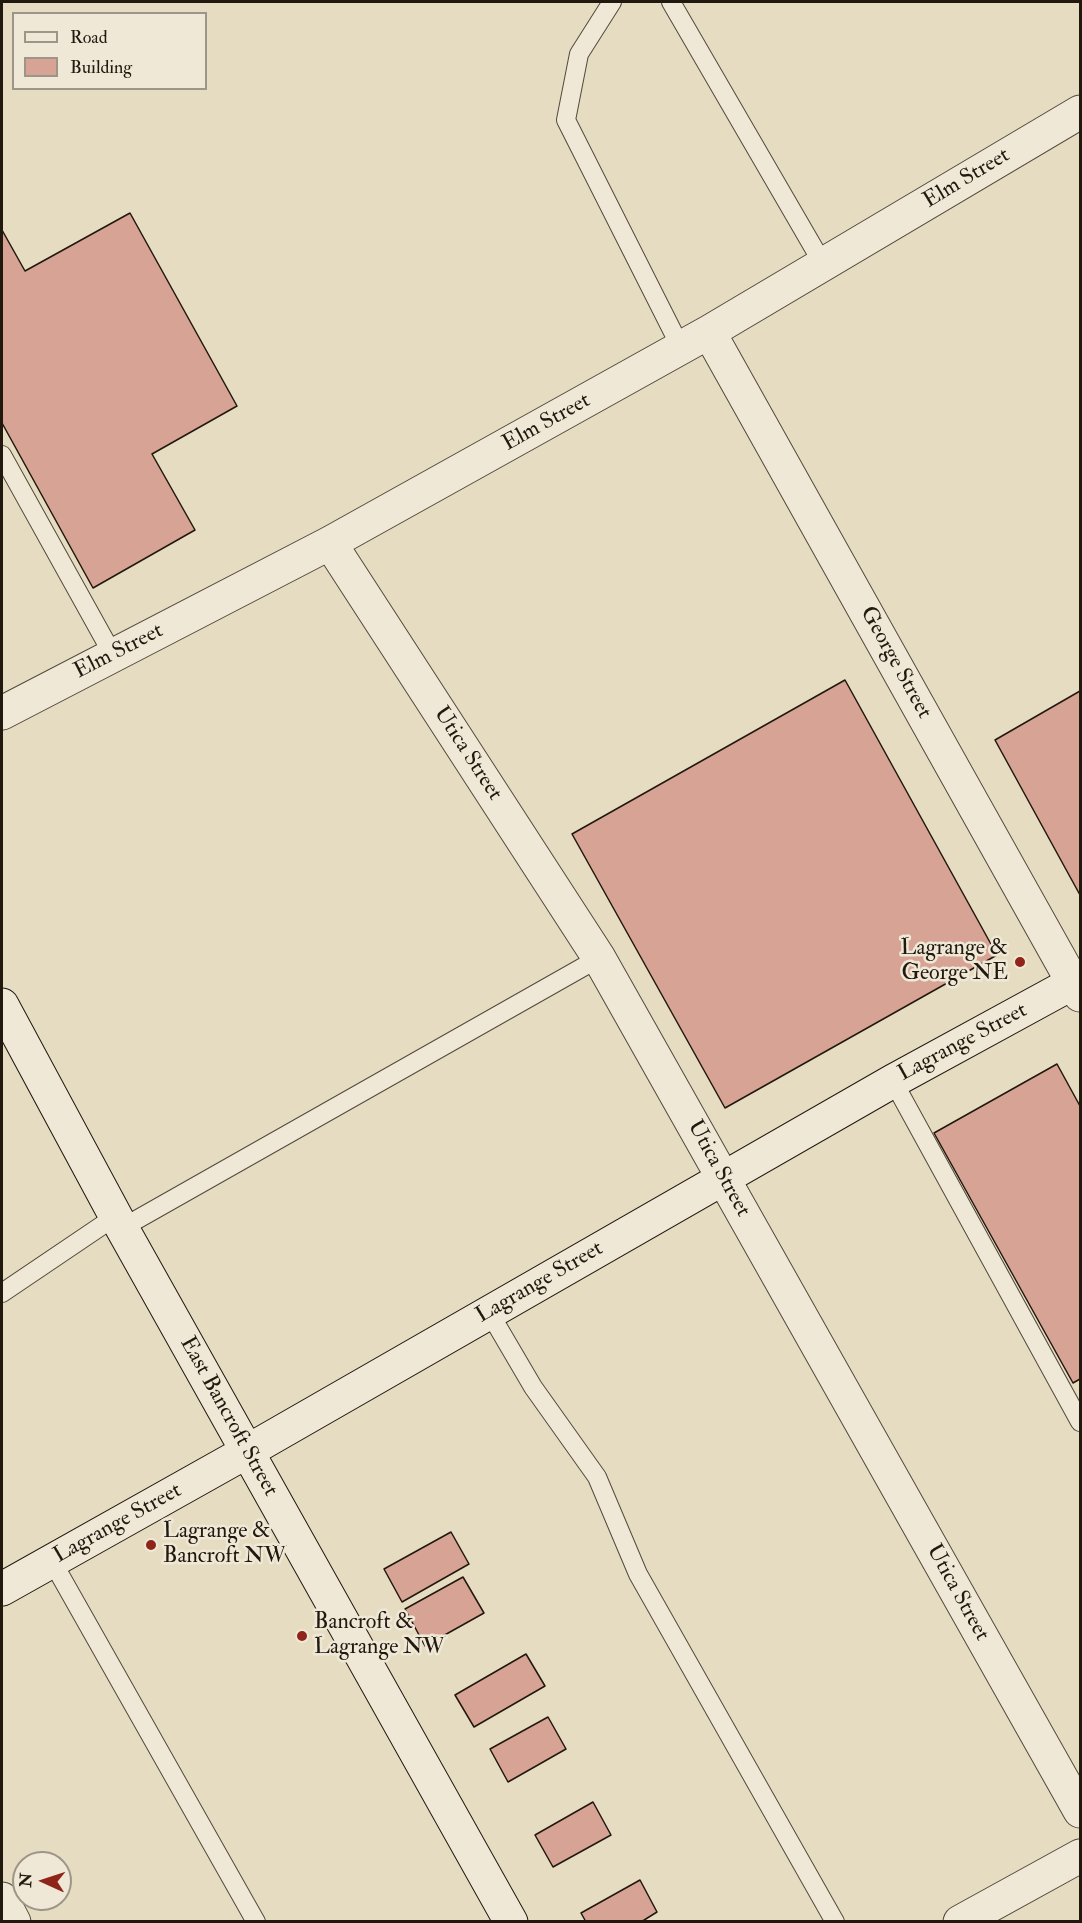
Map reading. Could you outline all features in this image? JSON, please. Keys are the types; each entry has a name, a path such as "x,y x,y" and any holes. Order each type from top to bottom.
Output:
{"street":[{"name":"Elm Street","path":"2,713 330,543 681,348 1080,112"},
{"name":"George Street","path":"709,332 1078,986"},
{"name":"Utica Street","path":"330,543 599,958 1080,1811"},
{"name":"Lagrange Street","path":"2,1589 248,1451 893,1081 1078,986"},
{"name":"East Bancroft Street","path":"2,1005 119,1222 511,1922"},
{"path":"960,1922 1080,1856"},
{"path":"2,1899 14,1922"}],"lane":[{"path":"612,2 579,54 566,120 681,348"},
{"path":"671,2 823,264"},
{"path":"2,455 113,655"},
{"path":"2,1293 119,1222 599,958"},
{"path":"893,1081 1080,1422"},
{"path":"489,1312 533,1387 597,1477 638,1574 835,1922"},
{"path":"51,1561 256,1922"}],"building":[{"path":"130,213 237,406 152,454 195,530 93,588 2,423 2,230 25,271"},
{"path":"845,680 997,955 725,1108 572,834"},
{"path":"1080,691 1080,895 995,740"},
{"path":"1057,1064 1080,1106 1080,1379 1073,1383 934,1133"},
{"path":"451,1532 469,1564 402,1602 384,1569"},
{"path":"463,1577 484,1613 425,1646 405,1609"},
{"path":"526,1654 545,1686 474,1727 455,1695"},
{"path":"548,1717 566,1749 508,1782 490,1749"},
{"path":"593,1802 611,1835 553,1867 535,1835"},
{"path":"640,1880 657,1912 641,1922 586,1922 581,1913"}],"place":[{"name":"Lagrange & George NE","path":"1020,962"},
{"name":"Lagrange & Bancroft NW","path":"151,1545"},
{"name":"Bancroft & Lagrange NW","path":"302,1636"}]}
